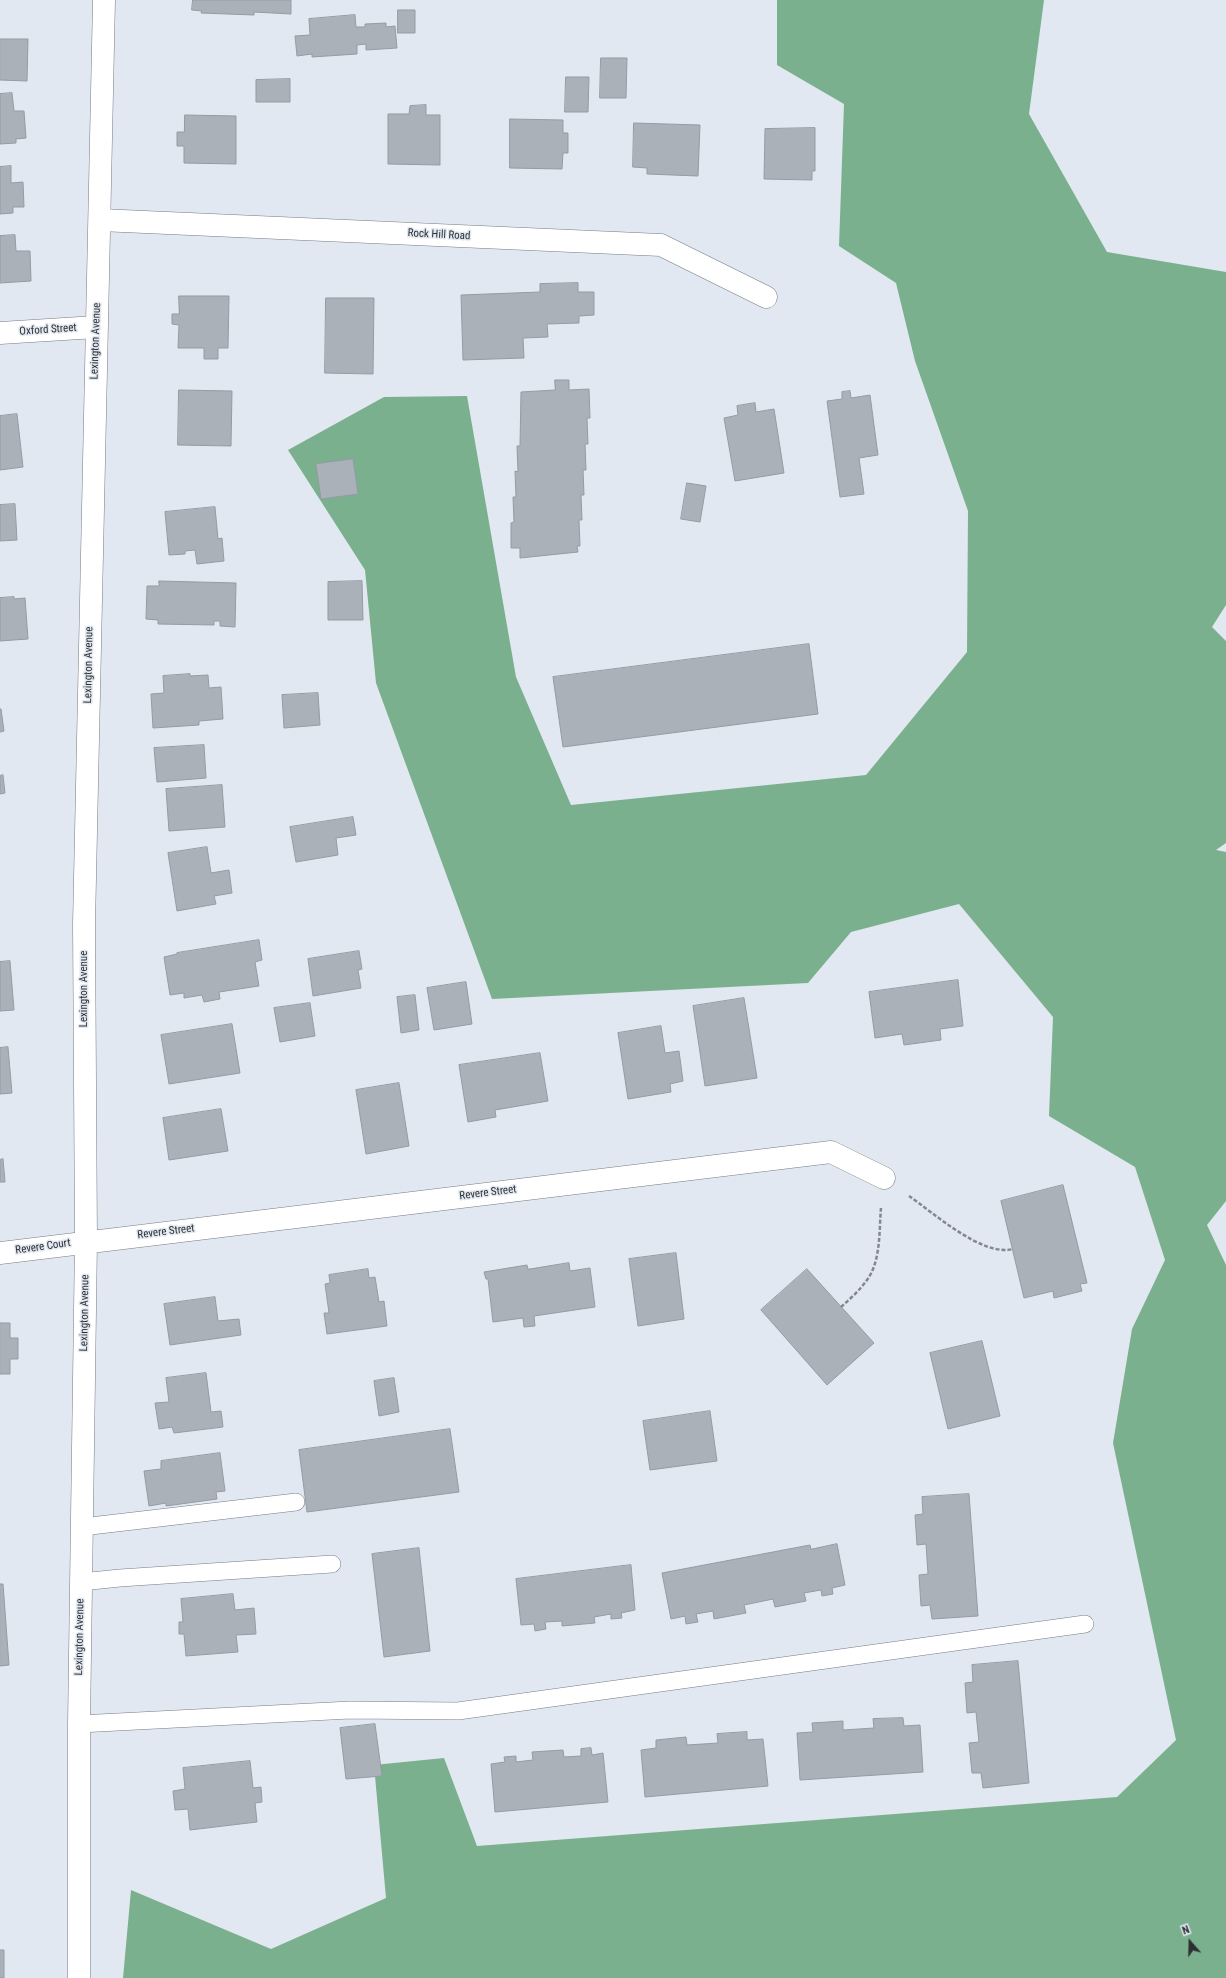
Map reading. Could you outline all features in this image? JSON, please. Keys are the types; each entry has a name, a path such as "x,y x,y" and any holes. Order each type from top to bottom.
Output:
{"street":[{"name":"Lexington Avenue","path":"79,1978 79,1724 86,1241 84,924 104,0"},
{"name":"Rock Hill Road","path":"100,220 661,245 766,297"},
{"name":"Oxford Street","path":"0,333 96,327"},
{"name":"Revere Street","path":"86,1241 831,1152 884,1178"},
{"name":"Revere Court","path":"0,1253 86,1241"}],"lane":[{"path":"82,1527 296,1502"},
{"path":"81,1582 120,1578 332,1564"},
{"path":"79,1724 350,1710 458,1711 1085,1624"}],"path":[{"path":"841,1307 867,1280 876,1259 884,1178 968,1237 997,1250 1013,1250"}],"green space":[{"path":"777,0 1044,0 1029,114 1107,252 1226,272 1226,605 1212,627 1226,641 1226,843 1216,850 1226,852 1226,1201 1207,1225 1226,1265 1226,1978 123,1978 131,1890 271,1949 386,1898 374,1765 444,1758 477,1846 1117,1797 1176,1740 1113,1443 1132,1329 1165,1260 1135,1167 1049,1116 1053,1017 959,904 851,932 808,983 492,999 376,683 365,570 288,450 384,397 467,396 516,677 571,805 866,775 967,652 968,511 915,361 896,283 839,246 844,104 777,65"}],"building":[{"path":"193,0 291,0 291,14 254,12 254,15 201,13 202,11 192,10"},
{"path":"398,10 415,10 415,33 398,33"},
{"path":"355,15 356,27 365,27 365,24 386,23 386,27 395,26 397,48 366,50 366,44 357,45 357,54 312,57 312,54 297,56 295,36 310,35 309,19"},
{"path":"0,39 28,39 27,81 0,80"},
{"path":"601,58 627,58 626,98 600,98"},
{"path":"566,77 589,77 588,112 565,112"},
{"path":"290,79 290,102 256,102 256,80"},
{"path":"12,93 14,111 24,111 26,138 16,139 16,143 0,144 0,94"},
{"path":"426,105 426,115 440,115 440,165 388,164 388,114 409,114 410,106"},
{"path":"185,115 236,116 236,164 184,163 184,146 177,146 177,132 184,132"},
{"path":"510,119 563,120 563,133 568,133 568,153 563,153 562,169 510,168"},
{"path":"634,123 700,125 698,176 647,174 647,168 633,167"},
{"path":"815,128 815,171 812,171 812,180 764,179 765,129"},
{"path":"11,166 11,183 23,182 24,207 13,207 13,213 0,214 0,167"},
{"path":"15,235 16,251 30,251 31,281 0,283 0,236"},
{"path":"578,283 578,292 594,292 594,315 579,316 579,323 547,324 548,337 523,338 524,358 463,360 461,295 540,292 540,284"},
{"path":"179,296 229,296 228,348 218,348 218,359 204,359 204,348 178,348 179,325 172,324 172,314 179,314"},
{"path":"326,298 374,298 373,374 325,373"},
{"path":"555,380 569,380 569,390 589,389 590,418 587,418 588,444 585,444 586,470 583,470 584,495 581,495 582,520 579,520 580,546 577,546 578,552 520,558 520,548 511,548 511,523 514,522 513,497 516,497 515,471 518,472 517,446 520,446 521,392 555,390"},
{"path":"179,390 232,391 231,446 178,445"},
{"path":"850,391 851,398 870,395 878,455 859,458 864,494 840,497 827,401 842,399 842,392"},
{"path":"755,403 756,412 774,409 784,473 735,481 724,418 738,415 737,406"},
{"path":"17,414 23,467 0,470 0,416"},
{"path":"353,459 358,494 321,499 316,464"},
{"path":"687,483 706,486 700,522 681,519"},
{"path":"15,504 17,540 0,541 0,505"},
{"path":"215,507 218,539 222,538 224,561 197,564 195,550 185,551 185,554 169,555 165,512"},
{"path":"159,581 236,583 235,627 220,626 220,621 214,621 214,625 158,624 158,620 146,619 147,586 159,586"},
{"path":"362,581 363,620 328,620 328,582"},
{"path":"14,597 14,599 25,598 28,639 0,641 0,598"},
{"path":"809,644 818,714 563,747 553,677"},
{"path":"190,674 190,676 208,675 209,688 221,687 223,719 199,721 199,725 153,728 151,694 164,693 163,676"},
{"path":"318,693 320,725 284,728 282,695"},
{"path":"0,709 4,731 0,732"},
{"path":"204,745 206,778 157,782 154,748"},
{"path":"3,775 5,793 0,794 0,776"},
{"path":"222,785 225,827 169,831 166,789"},
{"path":"353,817 356,835 336,838 338,855 296,862 290,827"},
{"path":"207,847 211,873 229,870 232,893 214,896 216,904 177,911 168,853"},
{"path":"259,940 262,960 255,962 259,986 219,992 220,999 204,1002 202,995 184,998 184,993 170,995 164,957 177,953"},
{"path":"359,951 362,969 358,970 361,988 313,996 308,959"},
{"path":"10,961 14,1010 0,1011 0,962"},
{"path":"958,980 963,1026 940,1029 941,1040 904,1045 902,1034 875,1038 869,992"},
{"path":"466,982 472,1024 434,1030 427,988"},
{"path":"415,995 419,1030 401,1033 397,997"},
{"path":"744,998 757,1078 705,1086 693,1006"},
{"path":"310,1003 315,1036 280,1042 274,1008"},
{"path":"232,1024 240,1073 169,1084 161,1035"},
{"path":"661,1026 665,1053 679,1051 683,1081 670,1084 671,1092 628,1099 618,1033"},
{"path":"8,1047 12,1093 0,1094 0,1048"},
{"path":"540,1053 548,1101 495,1110 496,1117 468,1122 459,1065"},
{"path":"399,1083 409,1146 366,1154 356,1090"},
{"path":"221,1109 228,1151 169,1160 163,1118"},
{"path":"3,1159 5,1182 0,1182 0,1160"},
{"path":"1063,1185 1087,1283 1080,1284 1082,1291 1054,1298 1053,1291 1024,1298 1001,1201"},
{"path":"676,1253 684,1319 638,1326 629,1259"},
{"path":"569,1263 570,1271 590,1268 595,1307 534,1316 535,1326 524,1327 523,1318 493,1322 488,1279 486,1279 484,1272 527,1265 528,1269"},
{"path":"368,1269 369,1278 375,1277 379,1302 384,1301 387,1326 327,1334 324,1313 329,1313 325,1284 330,1283 329,1275"},
{"path":"807,1269 874,1343 827,1385 761,1310"},
{"path":"215,1297 218,1321 239,1319 241,1335 170,1345 164,1304"},
{"path":"0,1323 10,1323 10,1338 18,1338 18,1359 10,1359 10,1374 0,1374"},
{"path":"982,1341 1000,1416 948,1429 930,1353"},
{"path":"206,1373 211,1412 221,1411 223,1427 174,1433 172,1427 159,1429 155,1403 169,1402 166,1378"},
{"path":"394,1378 399,1412 379,1416 374,1381"},
{"path":"710,1411 717,1461 650,1470 643,1421"},
{"path":"450,1429 459,1492 307,1512 299,1450"},
{"path":"220,1453 225,1491 216,1492 217,1499 166,1506 166,1503 149,1506 144,1471 161,1469 161,1461"},
{"path":"969,1494 978,1616 932,1619 930,1605 921,1606 919,1575 928,1574 926,1544 917,1545 915,1515 923,1514 922,1497"},
{"path":"837,1544 845,1585 832,1588 833,1594 822,1596 821,1590 804,1593 806,1601 775,1607 773,1599 744,1605 746,1613 714,1619 713,1611 696,1614 698,1622 686,1624 685,1616 671,1619 662,1573 810,1545 811,1549"},
{"path":"419,1548 430,1651 384,1657 372,1554"},
{"path":"631,1565 635,1610 621,1613 622,1618 611,1619 611,1614 594,1617 595,1623 562,1626 562,1621 545,1622 546,1629 535,1631 534,1624 521,1625 516,1579"},
{"path":"0,1584 3,1584 9,1665 0,1666"},
{"path":"233,1594 235,1610 254,1608 256,1634 236,1635 238,1652 186,1656 184,1634 179,1634 179,1622 183,1622 181,1599"},
{"path":"1018,1661 1029,1783 983,1788 981,1773 972,1773 969,1743 979,1742 976,1712 967,1713 965,1683 973,1682 972,1665"},
{"path":"903,1718 904,1726 920,1725 923,1772 800,1780 797,1733 813,1732 812,1723 843,1721 843,1730 874,1728 873,1719"},
{"path":"375,1724 382,1776 346,1779 340,1728"},
{"path":"747,1732 747,1740 763,1739 768,1786 645,1797 641,1750 656,1748 656,1740 686,1737 687,1745 718,1743 717,1734"},
{"path":"591,1748 592,1755 603,1753 608,1802 495,1812 491,1764 505,1762 504,1757 516,1756 516,1762 533,1760 532,1752 563,1750 564,1757 581,1756 581,1749"},
{"path":"250,1761 253,1788 261,1787 262,1802 255,1803 257,1822 190,1830 188,1809 175,1810 173,1791 185,1789 183,1768"},
{"path":"0,1950 4,1950 4,1978 0,1978"}]}
